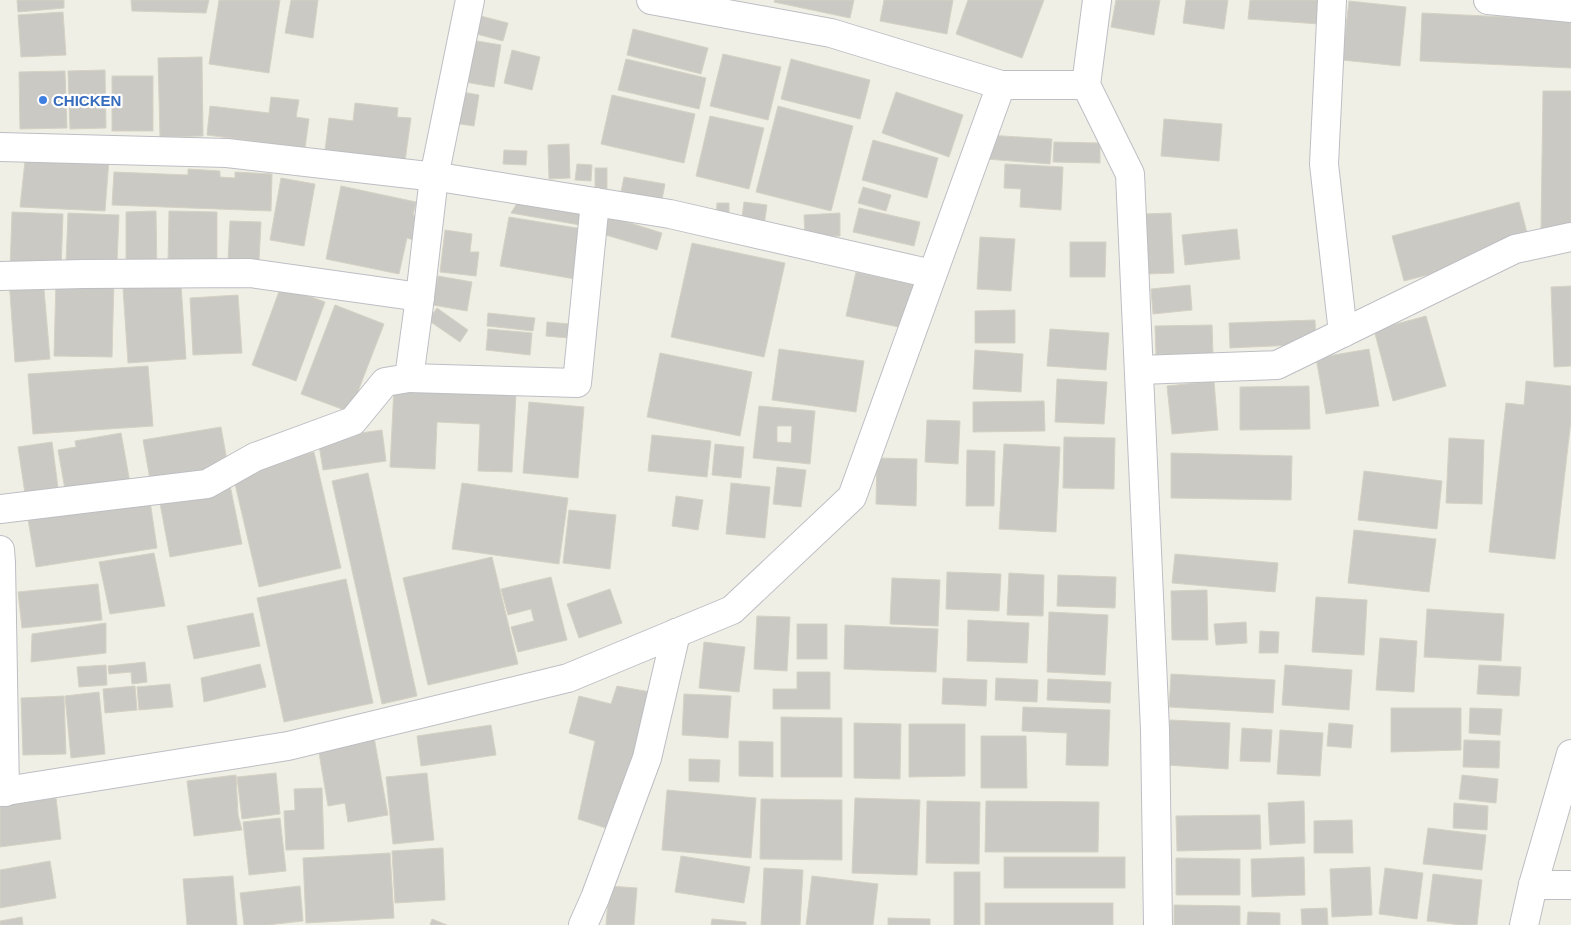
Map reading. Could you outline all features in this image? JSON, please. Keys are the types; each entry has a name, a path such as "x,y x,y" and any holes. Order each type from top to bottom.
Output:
{"street":[{"path":"409,378 434,177 470,0"},
{"path":"651,0 831,32 1001,85 1086,85"},
{"path":"1097,0 1086,85 1130,174 1155,730 1158,925"},
{"path":"1332,0 1324,164 1343,333"},
{"path":"1488,0 1571,8"},
{"path":"0,550 3,792 298,743 568,678 732,610 852,497 1001,85"},
{"path":"0,147 227,153 434,177 670,214 932,274"},
{"path":"0,509 207,484 255,457 353,421 385,382 409,378 577,382 595,202"},
{"path":"1139,370 1277,365 1514,249 1571,238"},
{"path":"0,276 250,273 420,297"},
{"path":"583,925 595,898 647,758 676,633"},
{"path":"1524,925 1533,884 1571,754"},
{"path":"1533,884 1571,885"}],"building":[{"path":"17,0 64,0 64,8 18,12"},
{"path":"131,0 209,0 206,13 132,11"},
{"path":"219,0 280,0 269,73 209,64"},
{"path":"291,0 318,0 313,38 285,33"},
{"path":"775,0 854,0 850,18 774,2"},
{"path":"884,0 953,0 947,34 880,21"},
{"path":"968,0 1044,0 1022,58 956,34"},
{"path":"1116,0 1160,0 1154,35 1111,27"},
{"path":"1186,0 1228,0 1224,29 1183,23"},
{"path":"1250,0 1321,0 1319,24 1248,19"},
{"path":"1349,1 1406,7 1400,66 1342,60"},
{"path":"63,12 66,55 21,57 18,15"},
{"path":"1422,13 1571,20 1571,68 1420,61"},
{"path":"473,14 508,23 503,41 469,32"},
{"path":"633,29 708,48 701,74 627,55"},
{"path":"465,39 501,45 494,87 459,81"},
{"path":"512,50 540,57 532,90 504,83"},
{"path":"723,54 781,67 768,120 710,106"},
{"path":"202,57 203,136 160,137 158,58"},
{"path":"626,59 706,78 699,109 618,90"},
{"path":"791,59 870,80 860,119 781,99"},
{"path":"105,70 106,128 70,129 68,71"},
{"name":"CHICKEN","path":"65,71 67,128 20,129 19,72"},
{"path":"112,76 153,76 153,131 112,131"},
{"path":"457,91 479,95 474,126 453,123"},
{"path":"1543,91 1571,91 1571,230 1541,230"},
{"path":"896,92 963,115 949,157 882,133"},
{"path":"612,95 695,114 684,163 601,144"},
{"path":"271,97 299,100 296,117 309,119 305,148 207,135 210,106 269,113"},
{"path":"355,103 398,108 397,117 411,118 405,161 325,150 329,118 353,121"},
{"path":"778,106 853,126 831,211 756,192"},
{"path":"710,116 764,128 749,189 696,176"},
{"path":"1164,119 1222,124 1219,161 1161,156"},
{"path":"987,135 1052,139 1050,164 986,159"},
{"path":"873,140 938,158 927,198 862,180"},
{"path":"1054,142 1100,143 1100,163 1053,162"},
{"path":"569,144 570,178 549,179 548,145"},
{"path":"504,150 527,151 526,165 503,164"},
{"path":"109,159 105,211 20,207 25,161"},
{"path":"577,164 592,165 591,181 575,180"},
{"path":"1005,164 1063,167 1061,210 1020,207 1021,189 1004,188"},
{"path":"595,168 607,168 607,189 595,189"},
{"path":"188,169 220,171 220,177 235,178 235,172 272,174 271,211 112,205 114,172 188,175"},
{"path":"624,177 665,184 661,205 620,197"},
{"path":"281,178 315,184 304,246 270,240"},
{"path":"341,186 416,202 413,215 422,217 417,241 407,238 399,274 326,259"},
{"path":"863,187 891,195 886,211 858,203"},
{"path":"521,197 583,208 580,225 511,213"},
{"path":"744,202 767,205 764,226 741,224"},
{"path":"1519,202 1531,248 1404,281 1392,236"},
{"path":"717,203 729,203 729,220 716,219"},
{"path":"859,208 920,222 914,246 853,232"},
{"path":"156,211 157,271 126,272 126,212"},
{"path":"169,211 217,212 217,261 168,261"},
{"path":"12,212 63,214 61,271 10,269"},
{"path":"68,213 119,215 117,264 66,262"},
{"path":"840,213 840,236 805,237 804,215"},
{"path":"1171,213 1174,273 1147,274 1144,214"},
{"path":"605,215 662,233 657,250 599,233"},
{"path":"509,217 583,229 575,279 500,266"},
{"path":"230,221 261,222 259,261 228,260"},
{"path":"1237,229 1240,259 1185,265 1182,235"},
{"path":"445,230 472,234 470,252 479,252 476,276 440,272"},
{"path":"980,237 1015,239 1011,291 977,289"},
{"path":"1070,242 1106,242 1105,277 1070,277"},
{"path":"692,243 785,263 764,357 671,337"},
{"path":"856,272 918,285 908,329 846,316"},
{"path":"438,276 472,282 467,311 433,305"},
{"path":"43,278 50,359 15,362 9,280"},
{"path":"56,278 114,279 112,357 54,356"},
{"path":"181,284 186,359 128,363 123,288"},
{"path":"1190,285 1192,310 1153,314 1151,289"},
{"path":"281,286 325,302 296,381 252,365"},
{"path":"1571,286 1571,366 1554,367 1551,287"},
{"path":"238,295 242,353 193,355 190,298"},
{"path":"335,305 384,324 350,412 301,394"},
{"path":"437,308 468,330 460,342 428,320"},
{"path":"1015,310 1015,343 975,343 975,311"},
{"path":"488,313 535,318 533,331 487,326"},
{"path":"1426,316 1446,386 1393,401 1374,330"},
{"path":"1315,320 1316,344 1230,348 1229,323"},
{"path":"547,322 570,324 569,338 546,336"},
{"path":"1212,325 1213,354 1156,355 1155,326"},
{"path":"488,329 532,333 530,355 486,350"},
{"path":"1050,329 1109,333 1106,370 1047,366"},
{"path":"779,349 864,361 856,412 772,400"},
{"path":"1369,349 1379,406 1326,414 1316,358"},
{"path":"975,350 1023,354 1021,392 973,389"},
{"path":"660,353 752,372 740,436 647,417"},
{"path":"148,366 153,426 33,434 28,374"},
{"path":"1057,379 1107,382 1104,424 1055,422"},
{"path":"1214,381 1218,430 1172,434 1167,386"},
{"path":"1526,381 1571,386 1571,420 1555,559 1489,552 1506,403 1524,405"},
{"path":"1309,386 1310,429 1240,430 1240,387"},
{"path":"394,387 516,393 512,472 478,471 480,424 437,422 435,469 390,467"},
{"path":"1044,401 1045,431 973,432 973,402"},
{"path":"529,402 584,407 578,478 523,473"},
{"path":"759,406 815,411 810,464 753,458","holes":["777,426 792,426 791,443 777,442"]},
{"path":"927,420 960,421 958,464 925,462"},
{"path":"221,427 229,472 151,485 143,440"},
{"path":"382,430 386,461 323,470 318,439"},
{"path":"121,433 130,483 66,495 58,450 76,447 75,441"},
{"path":"652,435 711,441 707,477 648,471"},
{"path":"1064,437 1115,438 1114,489 1063,488"},
{"path":"1449,438 1484,440 1482,504 1446,503"},
{"path":"52,442 59,495 26,500 18,447"},
{"path":"715,444 744,447 741,478 712,475"},
{"path":"1004,444 1060,447 1056,532 999,529"},
{"path":"967,450 995,451 994,506 966,506"},
{"path":"314,452 341,568 259,587 232,471"},
{"path":"1171,453 1292,456 1291,500 1171,498"},
{"path":"877,458 917,459 916,506 876,504"},
{"path":"777,467 806,470 801,507 773,504"},
{"path":"1364,471 1442,481 1437,529 1358,520"},
{"path":"368,473 417,696 382,704 332,481"},
{"path":"462,483 568,498 559,564 452,549"},
{"path":"731,483 770,487 765,538 726,534"},
{"path":"230,485 242,544 170,557 159,498"},
{"path":"149,494 157,548 36,567 27,513"},
{"path":"676,496 703,500 698,530 672,526"},
{"path":"569,510 616,515 610,569 563,563"},
{"path":"1354,530 1436,539 1429,592 1348,583"},
{"path":"154,553 165,606 110,614 99,562"},
{"path":"1175,554 1278,563 1275,592 1172,583"},
{"path":"492,557 518,664 428,685 403,578"},
{"path":"947,572 1001,574 999,611 946,609"},
{"path":"1009,573 1044,575 1043,616 1007,615"},
{"path":"1058,575 1116,577 1115,608 1057,606"},
{"path":"551,577 567,640 518,652 511,627 534,621 531,609 508,615 501,589"},
{"path":"892,578 940,580 938,626 890,624"},
{"path":"346,579 373,703 284,722 257,598"},
{"path":"98,584 102,620 22,628 18,592"},
{"path":"610,589 622,623 579,638 567,604"},
{"path":"1207,590 1208,640 1172,640 1171,591"},
{"path":"1316,597 1367,600 1364,655 1312,652"},
{"path":"1427,609 1504,614 1501,661 1424,657"},
{"path":"1049,612 1108,615 1105,675 1047,672"},
{"path":"253,613 260,646 194,659 187,626"},
{"path":"757,616 790,617 787,671 754,669"},
{"path":"968,620 1029,623 1027,663 967,661"},
{"path":"1246,622 1247,643 1216,645 1214,624"},
{"path":"106,623 106,653 31,662 32,634"},
{"path":"797,624 827,624 827,659 797,659"},
{"path":"845,625 938,629 936,672 844,669"},
{"path":"1260,631 1279,632 1278,653 1259,653"},
{"path":"1380,638 1417,641 1414,692 1376,690"},
{"path":"704,642 745,647 739,692 699,688"},
{"path":"145,662 147,682 132,684 131,672 109,674 108,666"},
{"path":"260,664 266,687 204,702 201,678"},
{"path":"106,665 107,685 79,687 77,667"},
{"path":"1285,665 1352,670 1349,710 1282,705"},
{"path":"1479,665 1521,667 1519,696 1477,694"},
{"path":"797,672 830,672 830,709 773,709 773,689 797,689"},
{"path":"1171,674 1275,680 1273,713 1169,707"},
{"path":"943,678 987,680 986,706 942,704"},
{"path":"996,678 1038,680 1037,702 995,700"},
{"path":"1048,679 1111,682 1110,703 1047,700"},
{"path":"170,684 173,707 139,710 137,687"},
{"path":"135,686 137,710 105,713 103,689"},
{"path":"617,686 650,692 621,833 578,819 595,741 569,733 579,696 611,704"},
{"path":"99,692 105,754 71,758 65,696"},
{"path":"684,694 731,696 728,738 682,735"},
{"path":"64,696 66,754 23,755 21,698"},
{"path":"1023,707 1110,710 1108,766 1066,765 1067,733 1022,731"},
{"path":"1391,708 1461,708 1461,750 1391,752"},
{"path":"1470,708 1502,709 1500,735 1469,733"},
{"path":"781,717 842,718 842,777 781,777"},
{"path":"1170,720 1230,723 1228,769 1166,765"},
{"path":"854,723 901,724 900,779 854,778"},
{"path":"1329,723 1353,725 1351,748 1327,746"},
{"path":"909,724 965,724 965,776 909,777"},
{"path":"491,725 496,755 421,766 417,736"},
{"path":"1242,728 1272,730 1270,762 1240,761"},
{"path":"1280,730 1323,733 1320,776 1277,774"},
{"path":"981,736 1026,736 1027,788 981,788"},
{"path":"374,737 388,815 348,822 345,803 328,806 318,747"},
{"path":"1464,740 1500,741 1499,768 1463,767"},
{"path":"739,741 773,742 773,777 739,776"},
{"path":"689,759 720,760 719,782 689,781"},
{"path":"276,773 280,814 242,819 237,777"},
{"path":"427,773 434,840 393,844 386,777"},
{"path":"236,775 238,815 242,830 194,836 187,781"},
{"path":"1462,775 1498,779 1496,803 1459,799"},
{"path":"322,788 324,849 286,850 284,811 295,810 294,789"},
{"path":"667,790 756,798 751,858 662,850"},
{"path":"56,798 61,839 0,847 0,805"},
{"path":"855,798 920,800 917,875 852,873"},
{"path":"761,799 842,800 842,860 760,859"},
{"path":"927,801 980,802 979,864 926,863"},
{"path":"986,801 1099,802 1098,852 985,852"},
{"path":"1304,801 1305,843 1270,845 1268,803"},
{"path":"1454,803 1488,806 1487,830 1453,828"},
{"path":"1260,815 1261,849 1177,851 1176,816"},
{"path":"280,818 286,871 249,875 243,822"},
{"path":"1352,820 1353,853 1314,853 1314,821"},
{"path":"1428,828 1486,835 1482,870 1423,864"},
{"path":"443,848 445,900 395,903 392,851"},
{"path":"390,853 394,918 306,923 303,858"},
{"path":"681,856 750,867 744,903 675,892"},
{"path":"1004,857 1125,857 1125,888 1004,888"},
{"path":"1304,857 1305,895 1252,897 1251,859"},
{"path":"1176,858 1240,859 1240,895 1176,895"},
{"path":"50,861 56,898 0,908 0,870"},
{"path":"1370,867 1372,915 1332,917 1330,869"},
{"path":"764,868 803,870 800,925 761,925"},
{"path":"1385,868 1423,873 1417,919 1379,914"},
{"path":"954,872 980,872 980,925 954,925"},
{"path":"1433,874 1482,880 1477,925 1427,921"},
{"path":"233,876 237,925 187,925 183,879"},
{"path":"812,876 878,884 873,925 806,925"},
{"path":"300,886 303,921 267,925 244,925 240,893"},
{"path":"609,886 637,888 634,925 606,925"},
{"path":"985,903 1113,903 1113,925 985,925"},
{"path":"1174,905 1240,906 1240,925 1174,925"},
{"path":"1327,908 1328,925 1302,925 1301,909"},
{"path":"1248,912 1280,913 1280,925 1247,925"},
{"path":"22,917 23,925 0,925 0,921"},
{"path":"888,918 930,919 930,925 888,925"},
{"path":"432,919 447,925 430,925"},
{"path":"712,919 746,922 746,925 711,925"}],"place":[{"name":"CHICKEN","path":"43,100"}]}
